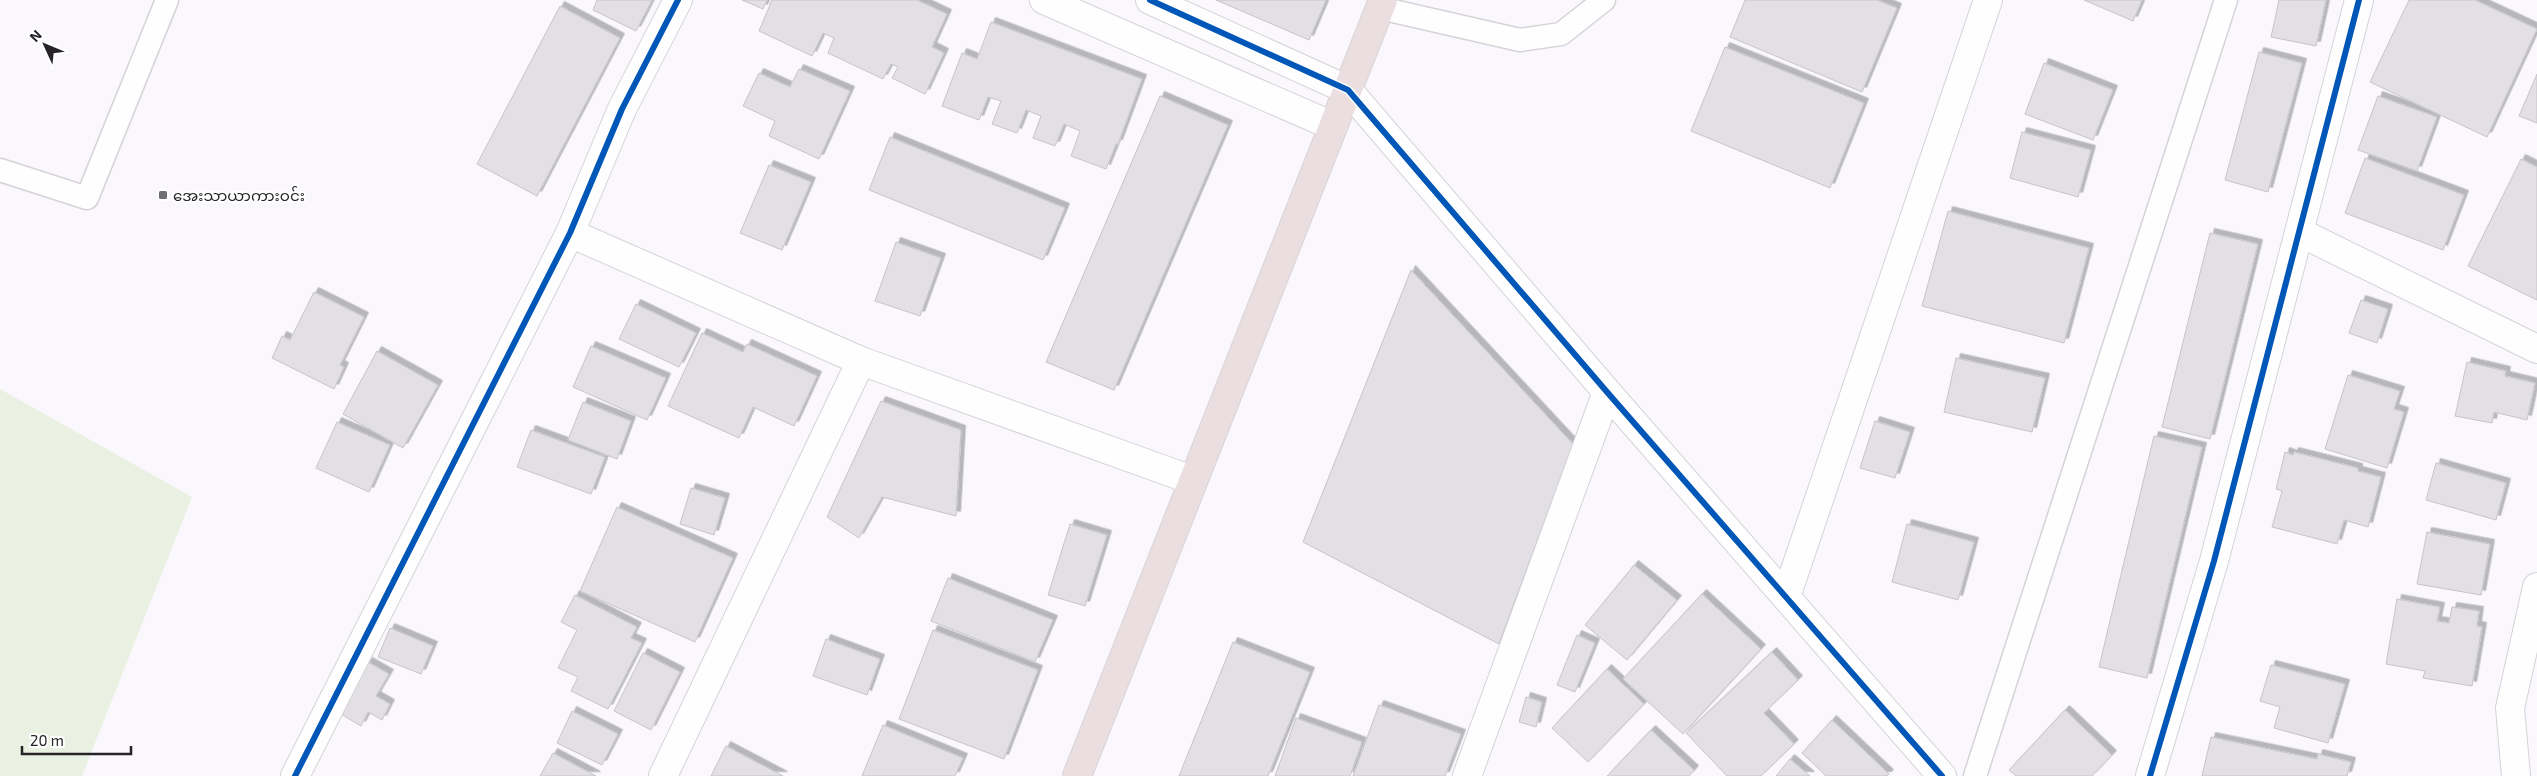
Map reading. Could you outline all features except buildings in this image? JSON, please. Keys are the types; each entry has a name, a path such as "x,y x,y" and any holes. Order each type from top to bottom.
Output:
{"highway":[{"path":"1077,776 1192,480 1382,4"}],"street":[{"path":"294,776 570,233 622,109 678,0"},
{"path":"1044,0 1333,126"},
{"path":"1150,0 1348,90 1607,392 1942,776"},
{"path":"1786,597 1988,0"},
{"path":"2150,776 2214,561 2359,0"},
{"path":"2299,232 2537,349"},
{"path":"570,233 861,361 1192,480"},
{"path":"664,776 861,361"},
{"path":"1467,776 1607,392"},
{"path":"2516,776 2510,708 2537,587"}],"lane":[{"path":"0,170 88,198 167,0"},
{"path":"1382,4 1520,40 1561,34 1604,0"},
{"path":"1975,776 2226,0"}],"green space":[{"path":"0,389 192,497 82,776 0,776"}],"cycle path":[{"path":"295,776 570,233 622,109 678,0"},
{"path":"1150,0 1348,90 1607,392 1942,776"},
{"path":"2150,776 2214,561 2359,0"}],"place":[{"name":"အေးသာယာကားဝင်း","path":"163,195"}]}
